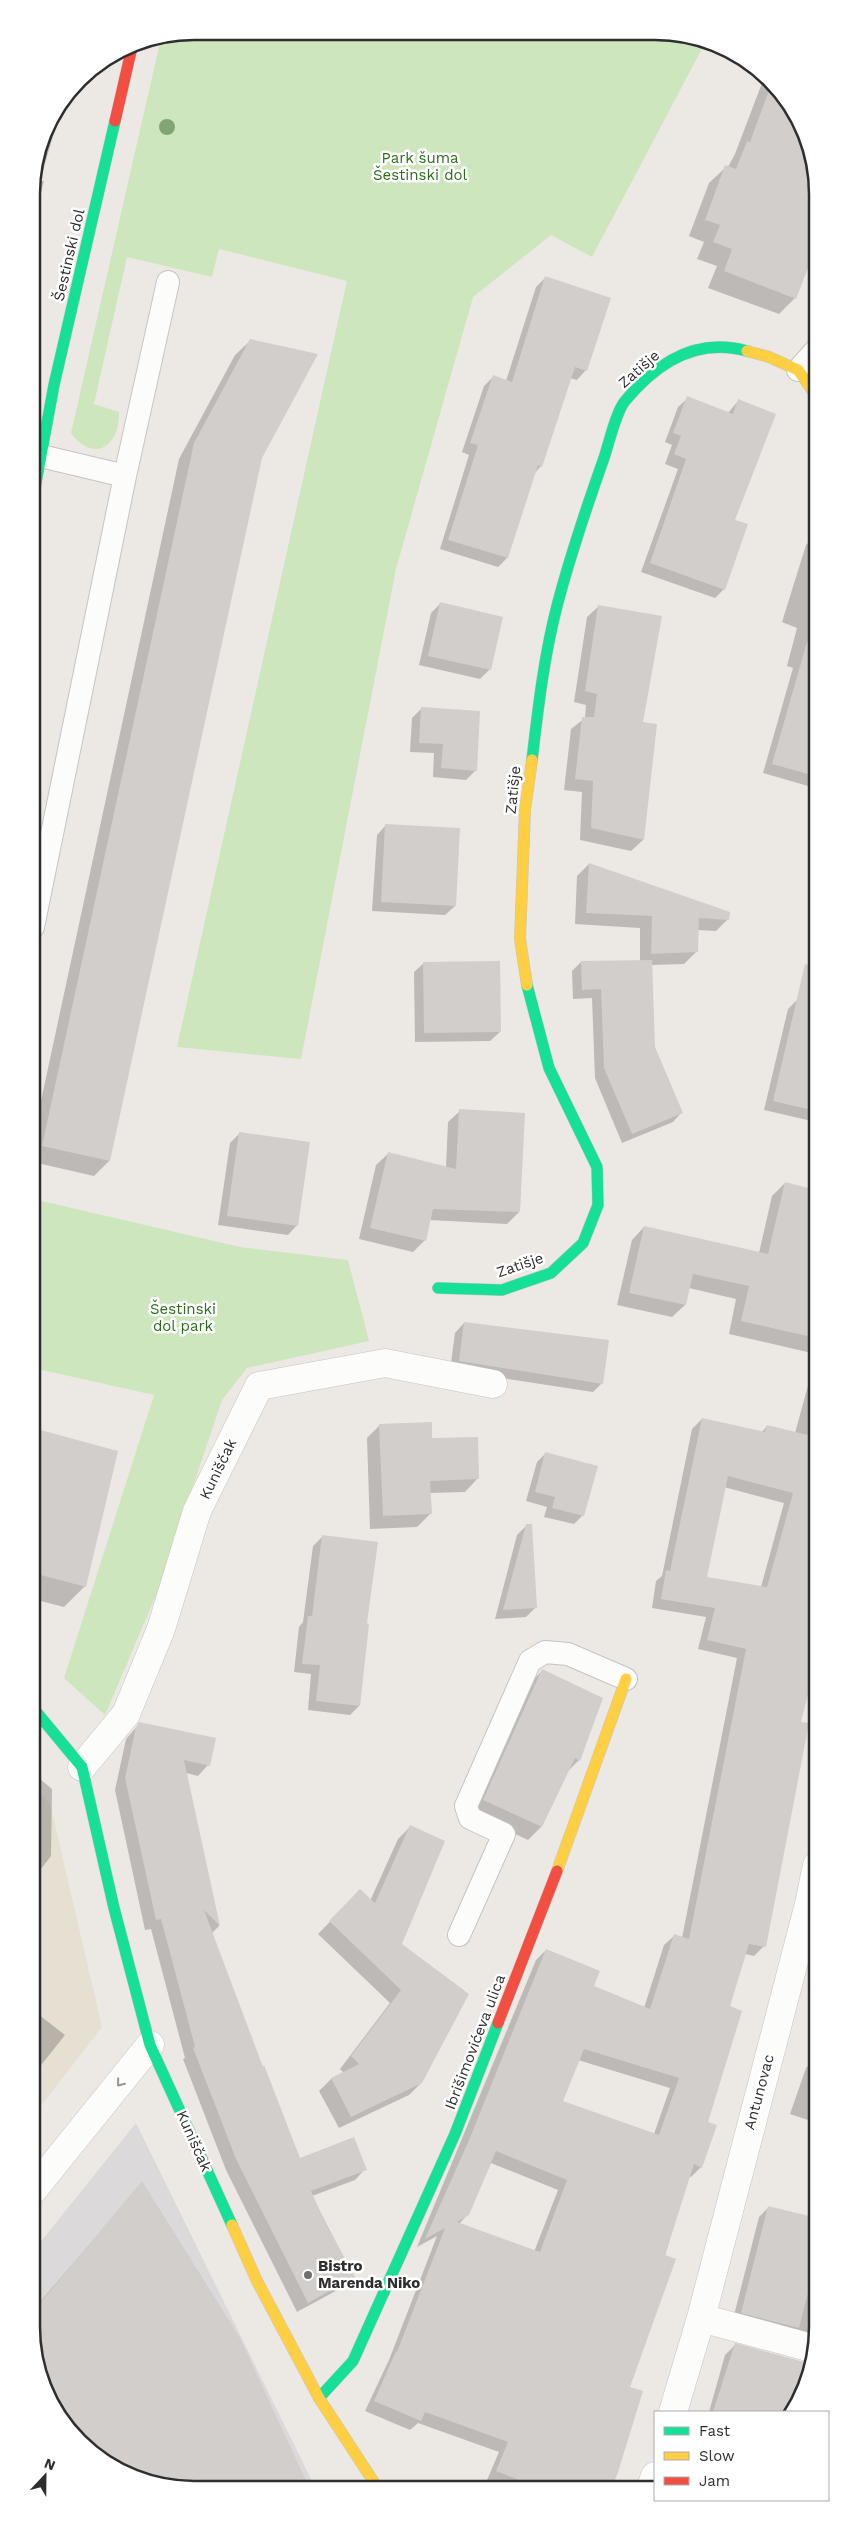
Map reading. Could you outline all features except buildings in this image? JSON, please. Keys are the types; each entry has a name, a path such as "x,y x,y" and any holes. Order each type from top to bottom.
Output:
{"street":[{"name":"Šestinski dol","path":"40,456 54,385 130,54"},
{"name":"Zatišje","path":"438,1288 502,1290 551,1273 583,1243 598,1205 597,1167 549,1068 526,983 520,939 525,810 540,696 558,607 587,506 624,402 662,365 696,348 733,347 769,357 798,370"},
{"path":"798,370 809,386"},
{"name":"Kuniščak","path":"82,1767 126,1714 161,1629 198,1510 259,1386 385,1363 493,1384"},
{"name":"Ibrišimovićeva ulica","path":"319,2398 353,2361 456,2134 550,1889 626,1679"},
{"name":"Kuniščak","path":"40,1716 82,1767 114,1908 150,2044 257,2281 319,2398 373,2481"},
{"name":"Antunovac","path":"674,2411 701,2318 809,1904"},
{"path":"40,2182 150,2044"},
{"path":"701,2318 808,2347"}],"lane":[{"path":"40,893 125,476 168,282"},
{"path":"798,370 809,358"},
{"path":"40,456 125,476"},
{"path":"459,1935 504,1834 470,1818 466,1806 530,1661 545,1652 568,1654 626,1679"}],"shaded area":[{"path":"40,1794 50,1803 102,2027 40,2107"},
{"path":"136,2123 312,2481 184,2481 164,2478 144,2473 126,2465 108,2455 85,2436 61,2404 48,2377 43,2357 40,2337 40,2243"}],"green space":[{"name":"Park šuma Šestinski dol","path":"184,40 665,40 703,47 592,257 551,235 473,297 396,569 301,1059 177,1047 347,281 219,249 212,277 127,257 94,404 119,412 115,434 104,447 97,449 88,448 71,433 160,44"},
{"name":"Šestinski dol park","path":"40,1201 240,1247 348,1260 369,1341 247,1368 222,1400 157,1593 105,1715 64,1678 154,1395 40,1370"}],"traffic: fast":[{"path":"40,461 54,385 115,121"},
{"path":"532,760 539,702 552,625 579,531 622,406 637,387 664,364 679,356 711,347 747,351"},
{"path":"438,1288 502,1290 551,1273 583,1243 598,1205 597,1167 549,1068 527,985"},
{"path":"40,1716 82,1767 114,1908 150,2045 232,2225"},
{"path":"319,2398 353,2361 455,2134 498,2023"}],"traffic: slow":[{"path":"747,351 769,357 798,370 809,386"},
{"path":"527,985 520,939 525,810 532,760"},
{"path":"557,1871 626,1679"},
{"path":"232,2225 257,2281 319,2398 373,2481"}],"traffic: jam":[{"path":"115,121 130,54"},
{"path":"498,2023 557,1871"}],"place":[{"name":"Bistro Marenda Niko","path":"308,2275"}]}
